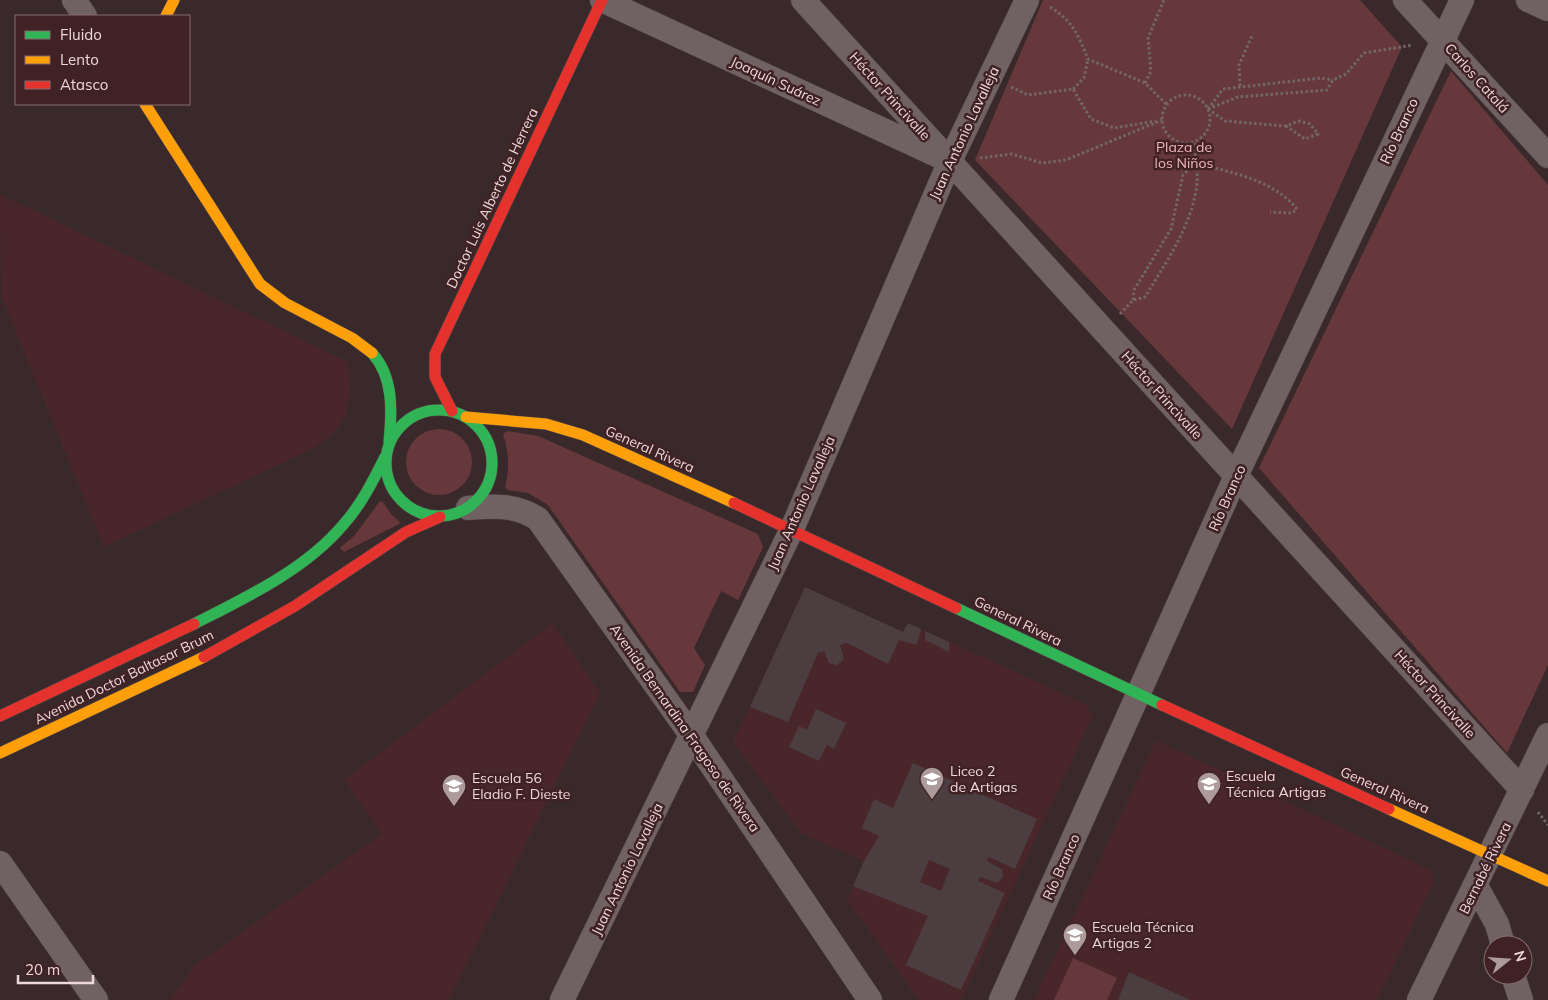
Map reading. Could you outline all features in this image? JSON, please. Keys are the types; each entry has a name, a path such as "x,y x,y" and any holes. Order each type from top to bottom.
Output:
{"main road":[{"path":"166,15 174,0"},
{"name":"Doctor Luis Alberto de Herrera","path":"452,411 435,377 435,354 602,0"},
{"path":"146,105 260,284 284,302 345,335 368,350 381,365 388,385 392,410 389,442 385,456 386,472 390,486 399,499 411,509 424,515 440,516 455,514 468,508 479,499 486,488 492,462 490,448 485,436 466,417 452,411 437,409 415,415 397,429 389,442"},
{"name":"General Rivera","path":"466,417 546,424 583,435 792,529 1139,696 1548,881"},
{"name":"Avenida Doctor Baltasar Brum","path":"0,716 173,637 273,580 325,544 352,516 367,493 385,456"},
{"name":"Avenida Doctor Baltasar Brum","path":"0,753 186,667 295,606 406,532 440,516"}],"street":[{"path":"74,0 85,15"},
{"name":"Joaquín Suárez","path":"602,0 950,161"},
{"name":"Héctor Princivalle","path":"803,0 1522,790"},
{"name":"Carlos Catalá","path":"1405,0 1548,156"},
{"name":"Río Branco","path":"1001,1000 1139,696 1236,476 1462,0"},
{"path":"1528,0 1548,9"},
{"name":"Juan Antonio Lavalleja","path":"562,1000 792,529 950,161 990,78 1036,2"},
{"name":"Avenida Bernardina Fragoso de Rivera","path":"468,508 502,505 526,511 538,519 692,736 870,1000"},
{"name":"Bernabé Rivera","path":"1420,1000 1492,855 1548,735"},
{"path":"0,863 96,1000"},
{"path":"1476,886 1497,924 1501,935"},
{"path":"1516,985 1521,1000"}],"path":[{"path":"1145,83 1151,71 1148,38 1164,0"},
{"path":"990,78 1028,95 1073,89 1084,78 1088,59 1074,26 1062,14 1036,2"},
{"path":"1240,86 1239,65 1252,36"},
{"path":"1208,109 1238,98 1327,90 1334,80 1346,74 1364,53 1442,40"},
{"path":"1088,59 1145,83 1167,105"},
{"path":"1208,109 1223,89 1321,78 1334,80"},
{"path":"1073,89 1091,118 1114,128 1162,120"},
{"path":"1208,109 1209,125 1206,132 1194,142 1187,143 1173,139 1164,128 1162,120 1167,105 1172,99 1188,95 1196,97 1208,109 1226,121 1286,126 1299,121 1310,124 1318,134 1305,139 1286,126"},
{"path":"950,161 1012,154 1042,163 1066,160 1162,120"},
{"path":"1104,331 1133,300 1145,297 1178,244 1192,207 1197,183 1194,142"},
{"path":"1195,163 1254,179 1287,197 1298,209 1292,213 1270,212"},
{"path":"1133,300 1134,290 1172,229 1183,175 1195,163"}],"shaded area":[{"path":"0,194 348,362 350,393 346,415 335,432 316,447 104,547 1,296"},
{"name":"Liceo 2 de Artigas","path":"805,587 903,632 908,623 1088,705 1092,717 961,1000 919,1000 847,900 864,861 801,833 733,742"},
{"name":"Escuela 56 Eladio F. Dieste","path":"553,623 600,693 449,1000 170,1000 195,965 382,834 344,780"},
{"name":"Escuela Técnica Artigas","path":"1156,740 1431,870 1434,881 1377,1000 1034,1000"}],"green space":[{"name":"Plaza de los Niños","path":"1043,0 1360,0 1402,47 1232,429 975,160"},
{"path":"1451,71 1548,185 1548,665 1507,753 1259,468"},
{"path":"439,429 452,431 462,439 470,449 472,462 470,475 462,485 452,493 439,495 426,493 416,485 408,475 406,462 408,449 416,439 426,431"},
{"path":"508,431 538,436 758,534 763,547 738,600 721,591 694,648 705,665 693,692 680,692 548,505 528,493 508,490 505,487 508,461 503,434"},
{"path":"380,501 400,522 399,524 344,552 340,548 355,535"},
{"path":"1073,958 1117,978 1107,1000 1054,1000"}],"building":[{"path":"805,587 903,632 908,623 921,629 917,645 899,640 888,664 847,643 840,645 844,659 837,665 829,663 824,651 818,653 788,722 750,707"},
{"path":"925,631 949,642 949,652 925,640"},
{"path":"816,709 846,723 834,749 827,745 819,761 789,747 799,726 807,730"},
{"path":"913,763 1037,819 1015,869 989,857 987,861 1002,869 1003,877 997,883 980,877 978,881 1005,893 961,990 906,965 928,916 853,886 864,861 879,836 862,828 874,799 893,808","holes":["929,860 950,869 941,891 920,882"]},
{"path":"1129,972 1190,1000 1118,1000"}],"traffic: fast":[{"path":"372,353 379,362 388,384 391,407 389,442"},
{"path":"439,410 459,414 477,425 488,443 492,463 488,483 477,501 459,512 439,516 419,512 401,501 390,483 386,463 390,443 401,425 419,414 439,410"},
{"path":"194,624 273,582 311,556 343,525 361,501 385,457"},
{"path":"956,608 1162,705"}],"traffic: slow":[{"path":"166,15 174,0"},
{"path":"146,105 260,284 285,303 352,338 372,353"},
{"path":"466,417 546,424 583,435 734,503"},
{"path":"0,753 204,657"},
{"path":"1389,809 1548,881"}],"traffic: jam":[{"path":"452,411 435,377 435,354 602,0"},
{"path":"734,503 956,608"},
{"path":"204,657 295,606 406,532 440,517"},
{"path":"0,716 194,624"},
{"path":"1162,705 1389,809"}],"place":[{"name":"Liceo 2 de Artigas","path":"932,800"},
{"name":"Escuela Técnica Artigas","path":"1209,805"},
{"name":"Escuela 56 Eladio F. Dieste","path":"454,807"},
{"name":"Escuela Técnica Artigas 2","path":"1075,956"}]}
